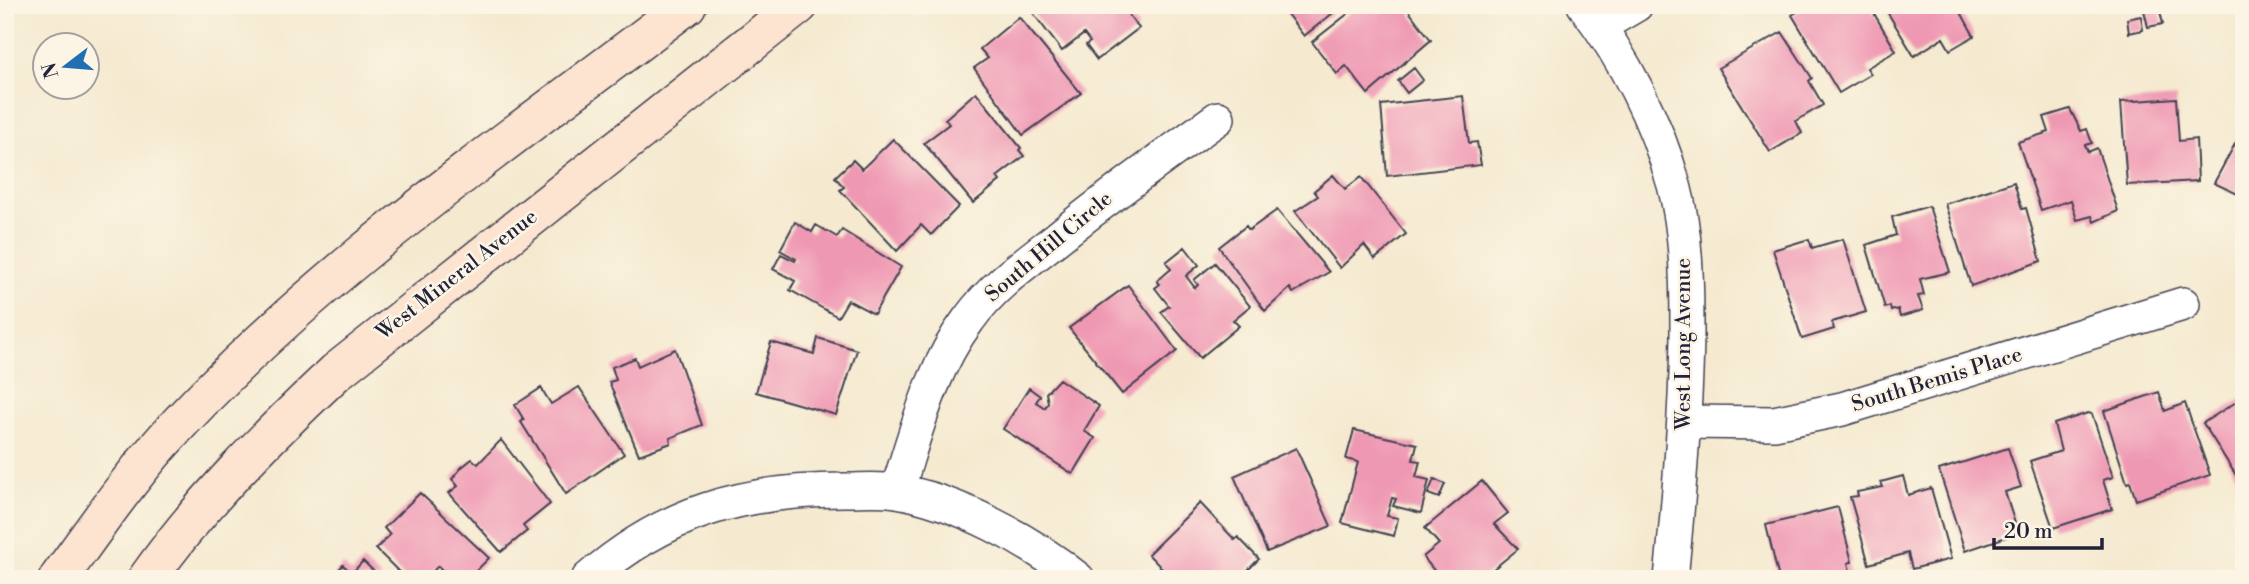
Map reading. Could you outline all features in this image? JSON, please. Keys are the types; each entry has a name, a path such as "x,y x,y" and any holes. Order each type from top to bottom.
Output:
{"main road":[{"path":"58,579 116,498 164,440 300,308 497,150 687,5"},
{"name":"West Mineral Avenue","path":"147,579 217,491 280,425 336,372 799,5"}],"street":[{"path":"1592,15 1636,5"},
{"name":"West Long Avenue","path":"1592,15 1650,115 1675,187 1688,275 1686,422 1671,579"},
{"name":"South Hill Circle","path":"897,491 925,403 942,364 967,320 985,298 1117,190 1218,118"},
{"name":"South Bemis Place","path":"1686,422 1774,423 1842,410 2183,304"},
{"path":"588,579 636,540 691,514 746,498 817,490 897,491 971,514 1044,552 1078,579"}],"building":[{"path":"1027,5 1121,5 1139,28 1097,60 1086,45 1090,42 1084,34 1062,51"},
{"path":"1280,5 1343,5 1304,36"},
{"path":"1359,5 1404,5 1431,40 1368,94 1346,66 1337,74 1312,42"},
{"path":"1808,5 1869,5 1896,51 1867,68 1871,74 1839,93 1792,15"},
{"path":"1883,5 1957,5 1974,36 1950,50 1943,38 1914,56"},
{"path":"2159,7 2163,24 2148,27 2144,10"},
{"path":"2141,16 2143,30 2129,33 2127,19"},
{"path":"1019,17 1081,93 1023,135 974,68 988,58 980,49"},
{"path":"1782,32 1812,78 1809,81 1823,105 1796,121 1802,133 1770,152 1718,68"},
{"path":"1414,68 1423,80 1407,93 1398,81"},
{"path":"976,92 1021,148 1019,150 1024,156 997,177 1000,181 973,203 924,143 949,124 945,119"},
{"path":"1463,96 1469,143 1477,142 1481,165 1387,176 1381,105"},
{"path":"2176,98 2179,141 2196,139 2198,181 2127,185 2121,102"},
{"path":"2070,109 2081,131 2087,129 2092,143 2085,145 2088,152 2097,148 2118,211 2094,222 2092,216 2077,220 2071,200 2041,210 2018,142 2049,132 2044,117"},
{"path":"2244,127 2244,197 2214,183"},
{"path":"893,139 959,206 931,235 921,225 897,251 840,190 844,187 835,177 853,160 862,169"},
{"path":"1333,175 1345,189 1361,177 1406,234 1375,259 1364,245 1340,268 1295,211 1318,196 1314,191"},
{"path":"2014,182 2022,209 2026,208 2041,261 1971,286 1945,204"},
{"path":"1929,206 1950,272 1920,279 1924,295 1918,296 1923,310 1900,317 1898,309 1891,311 1890,306 1885,308 1866,245 1896,235 1892,217"},
{"path":"1277,210 1329,272 1293,293 1290,288 1265,311 1219,247 1246,226 1249,230"},
{"path":"795,222 812,232 816,225 837,237 842,230 901,267 874,314 848,300 838,317 790,290 795,281 773,269 781,254 795,261 796,259 780,250"},
{"path":"1809,239 1812,248 1843,239 1866,312 1832,322 1834,329 1802,339 1773,250"},
{"path":"1185,247 1199,265 1186,276 1195,288 1198,285 1194,280 1215,263 1250,306 1233,320 1239,326 1200,358 1161,312 1169,306 1155,288 1160,284 1157,281 1171,269 1166,262"},
{"path":"1128,285 1177,351 1122,394 1069,328"},
{"path":"818,338 857,350 836,415 756,392 771,342 814,354"},
{"path":"675,349 702,425 670,438 671,443 639,455 609,382 616,380 612,367 635,358 638,366"},
{"path":"1059,379 1099,406 1084,431 1095,438 1073,474 1003,429 1029,388 1040,396 1036,402 1045,408 1048,402 1046,393"},
{"path":"579,387 624,454 566,494 521,422 524,420 515,405 541,388 551,404"},
{"path":"2159,392 2165,411 2185,403 2210,475 2136,500 2130,482 2127,483 2104,411"},
{"path":"2244,397 2244,488 2203,423"},
{"path":"2092,414 2113,477 2103,480 2112,509 2053,528 2030,461 2061,451 2054,424"},
{"path":"1354,430 1417,444 1413,460 1420,461 1416,477 1429,480 1421,513 1393,506 1396,499 1392,498 1387,516 1398,518 1394,536 1342,523 1358,462 1346,459"},
{"path":"501,440 550,504 523,526 527,531 501,552 449,493 458,486 452,479 462,467 472,459 478,464"},
{"path":"1296,448 1331,526 1267,552 1234,476"},
{"path":"2008,448 2021,487 2005,492 2018,533 1965,551 1939,470"},
{"path":"1903,476 1908,495 1931,488 1951,559 1912,569 1908,553 1869,564 1850,497 1858,496 1857,492 1883,487 1881,482"},
{"path":"1434,479 1445,484 1439,498 1428,494"},
{"path":"1482,481 1508,513 1494,524 1518,549 1481,579 1441,579 1423,557 1439,544 1425,528"},
{"path":"420,493 489,558 468,579 442,579 446,574 438,566 426,579 406,579 376,549 390,535 384,528"},
{"path":"1200,503 1235,540 1238,537 1259,559 1239,579 1172,579 1148,554"},
{"path":"1838,507 1852,562 1848,563 1852,579 1779,579 1766,525"},
{"path":"363,561 382,579 330,579 343,565 352,573"},
{"path":"809,573 810,579 778,579 778,577"}]}
